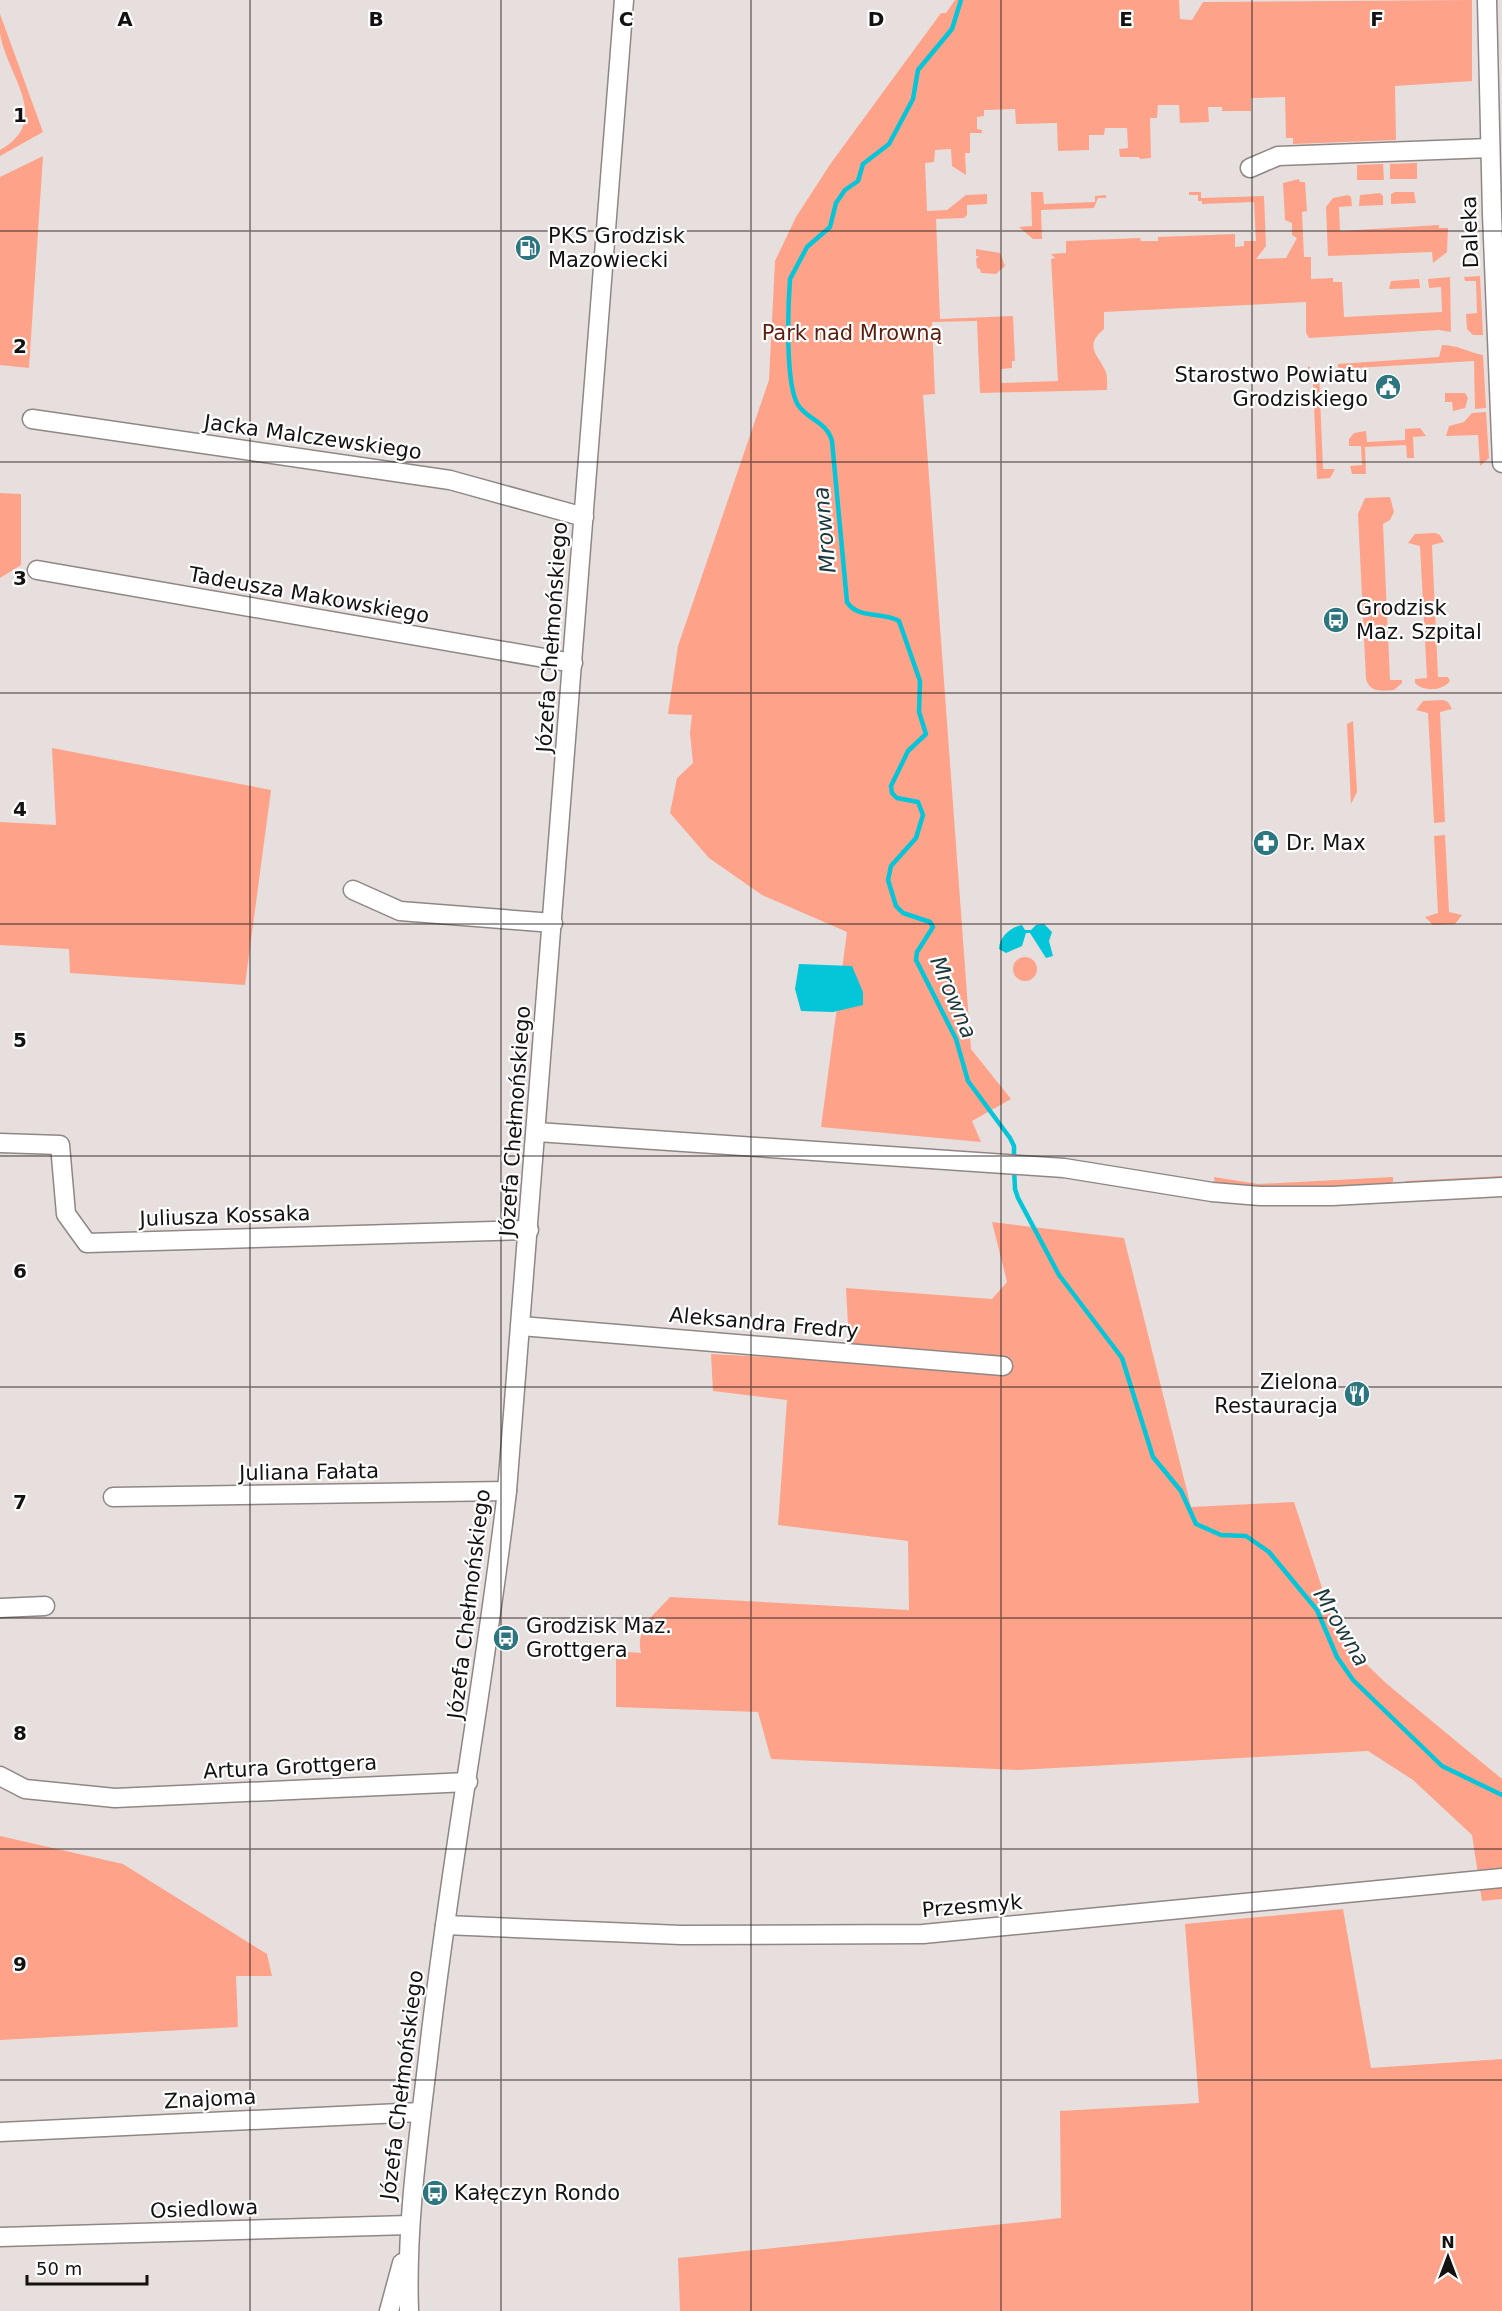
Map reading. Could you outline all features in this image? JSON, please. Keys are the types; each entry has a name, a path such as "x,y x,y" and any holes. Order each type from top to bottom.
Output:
{"street":[{"name":"Józefa Chełmońskiego","path":"409,2311 409,2233 422,2112 445,1925 468,1782 507,1491 537,1132 624,0"},
{"name":"Daleka","path":"1487,0 1502,463"},
{"path":"1250,168 1278,156 1490,148"},
{"name":"Jacka Malczewskiego","path":"32,419 450,480 584,518"},
{"name":"Tadeusza Makowskiego","path":"37,570 573,663"},
{"path":"353,890 400,911 553,923"},
{"path":"537,1132 1036,1166 1260,1196 1332,1196 1502,1187"},
{"name":"Juliusza Kossaka","path":"0,1143 60,1145 66,1214 87,1243 529,1230"},
{"name":"Aleksandra Fredry","path":"521,1326 1003,1366"},
{"name":"Juliana Fałata","path":"112,1497 507,1491"},
{"path":"0,1608 45,1606"},
{"name":"Artura Grottgera","path":"0,1776 25,1789 115,1798 468,1782"},
{"name":"Przesmyk","path":"445,1925 681,1935 923,1934 1502,1878"},
{"name":"Znajoma","path":"0,2132 422,2112"},
{"name":"Józefa Chełmońskiego","path":"389,2311 409,2233"},
{"name":"Osiedlowa","path":"0,2237 409,2233"}],"green space":[{"name":"Park nad Mrowną","path":"955,0 1179,0 1180,19 1192,20 1203,2 1472,0 1472,81 1395,86 1396,140 1293,144 1293,138 1286,138 1285,97 1251,98 1251,111 1222,111 1222,107 1208,107 1209,122 1180,123 1179,105 1158,105 1157,118 1150,118 1151,158 1140,159 1139,157 1120,157 1119,149 1128,148 1127,128 1105,128 1104,135 1089,135 1089,150 1058,151 1057,123 1016,124 1015,109 984,110 984,116 977,117 977,129 982,130 982,133 970,133 970,153 965,153 966,175 952,166 951,149 935,150 934,162 925,163 927,211 947,210 966,195 987,194 987,204 967,205 967,215 964,218 936,219 940,319 1013,316 1015,361 1012,361 1012,368 1001,369 1001,383 1058,381 1051,259 1055,258 1051,254 1066,253 1066,241 1140,238 1141,241 1158,241 1158,237 1235,234 1235,247 1244,246 1244,241 1256,241 1254,202 1202,204 1202,201 1198,201 1198,195 1189,195 1189,192 1201,192 1201,198 1264,196 1266,246 1256,259 1286,258 1297,238 1292,235 1292,223 1285,220 1283,183 1299,179 1300,182 1305,182 1307,211 1302,212 1304,257 1311,257 1311,279 1333,278 1333,282 1342,282 1344,317 1442,312 1441,287 1429,288 1428,279 1450,277 1451,332 1439,330 1309,338 1306,333 1306,302 1104,312 1104,329 1093,345 1106,372 1107,390 980,393 977,321 932,322 935,394 923,395 971,1049 1011,1099 972,1121 981,1142 821,1127 847,932 762,895 709,858 670,813 677,778 693,763 690,733 692,715 668,714 678,646 769,380 775,261 796,217 831,163 941,13 946,13"},
{"path":"0,14 43,132 0,156 0,150 16,138 24,125 25,111 22,96 4,49 0,33"},
{"path":"43,156 29,368 0,365 0,177"},
{"path":"1417,163 1417,179 1390,179 1390,164"},
{"path":"1383,164 1384,180 1357,180 1357,165"},
{"path":"1031,192 1043,192 1044,204 1095,202 1095,196 1106,195 1106,198 1098,198 1094,208 1041,210 1042,239 1033,239 1019,227 1032,226"},
{"path":"1414,192 1416,203 1391,204 1391,194"},
{"path":"1380,193 1383,196 1383,205 1359,206 1360,195"},
{"path":"1348,195 1351,197 1352,206 1339,207 1340,231 1439,225 1439,228 1448,228 1447,252 1433,263 1432,252 1328,256 1326,207 1333,198"},
{"path":"976,249 1000,253 1005,266 996,274 981,273 977,268 976,259 979,256 976,256"},
{"path":"1480,276 1483,335 1473,335 1467,329 1466,314 1477,313 1476,281 1465,281 1464,277"},
{"path":"1419,279 1420,288 1389,289 1391,281"},
{"path":"1442,345 1483,355 1486,408 1475,409 1474,361 1338,369 1338,364 1439,357"},
{"path":"1308,366 1319,373 1323,469 1335,469 1330,478 1317,479 1313,380 1308,380"},
{"path":"1445,393 1465,393 1468,398 1465,408 1453,411 1452,402 1445,402"},
{"path":"1486,412 1489,458 1480,466 1478,435 1446,436 1449,426 1464,422 1472,413"},
{"path":"1420,428 1426,436 1413,437 1414,458 1407,458 1406,445 1365,447 1366,474 1352,474 1350,466 1362,465 1361,446 1349,446 1349,439 1354,433 1366,431 1367,442 1405,440 1405,429"},
{"path":"0,493 21,494 21,565 0,578"},
{"path":"1390,497 1394,512 1390,520 1383,524 1390,680 1402,680 1402,683 1394,690 1381,691 1370,687 1366,679 1358,514 1365,498"},
{"path":"1415,534 1440,535 1444,542 1432,545 1438,677 1448,677 1450,681 1443,687 1428,689 1415,683 1415,679 1427,678 1420,546 1408,543"},
{"path":"1423,701 1448,702 1452,709 1440,712 1445,822 1434,823 1428,713 1416,710"},
{"path":"1353,721 1357,792 1351,804 1347,724"},
{"path":"52,748 271,790 245,985 70,973 69,949 0,945 0,822 56,825"},
{"path":"1445,835 1449,912 1462,915 1455,924 1433,925 1425,917 1438,913 1434,836"},
{"path":"1025,957 1034,960 1037,969 1034,978 1025,981 1016,978 1013,969 1016,960"},
{"path":"1502,1176 1502,1179 1407,1184 1405,1181"},
{"path":"1214,1177 1258,1184 1393,1177 1393,1181 1391,1185 1285,1189 1215,1184"},
{"path":"992,1222 1124,1238 1191,1507 1294,1502 1338,1637 1387,1684 1502,1779 1502,1899 1482,1901 1472,1835 1413,1780 1368,1751 1018,1770 771,1759 758,1712 616,1707 616,1651 641,1653 643,1629 670,1597 909,1610 908,1541 778,1525 787,1400 713,1391 711,1354 850,1361 846,1288 992,1299 1007,1282"},
{"path":"0,1836 123,1864 267,1954 272,1976 236,1976 238,2027 0,2040"},
{"path":"1343,1909 1371,2068 1502,2059 1502,2311 680,2311 678,2258 1061,2218 1060,2111 1199,2103 1185,1924"}],"water":[{"path":"1044,924 1052,932 1049,941 1053,956 1046,958 1030,933 1026,933 1022,946 1006,953 999,949 1003,937 1014,928 1022,925 1025,930 1031,930 1036,925"},
{"path":"799,964 852,966 863,992 863,1005 833,1012 801,1011 795,989"}],"waterway":[{"name":"Mrowna","path":"961,0 952,29 918,70 913,99 889,144 863,164 858,181 845,190 836,203 830,227 807,247 790,279 789,363 794,395 798,405 826,429 832,441 847,602 857,611 899,621 920,681 919,712 926,734 908,751 891,786 892,793 897,798 918,802 923,815 916,838 891,866 888,880 896,906 903,913 930,922 933,927 917,952 916,960 956,1039 968,1081 1010,1138 1014,1146 1014,1160"},
{"name":"Mrowna","path":"1014,1168 1018,1198 1059,1275 1122,1358 1153,1457 1181,1491 1196,1524 1221,1535 1246,1536 1269,1552 1317,1610 1337,1657 1353,1680 1442,1766 1502,1795"}],"place":[{"name":"PKS Grodzisk Mazowiecki","path":"528,248"},
{"name":"Starostwo Powiatu Grodziskiego","path":"1388,387"},
{"name":"Grodzisk Maz. Szpital","path":"1336,620"},
{"name":"Dr. Max","path":"1266,843"},
{"name":"Zielona Restauracja","path":"1357,1394"},
{"name":"Grodzisk Maz. Grottgera","path":"506,1638"},
{"name":"Kałęczyn Rondo","path":"435,2193"}]}
